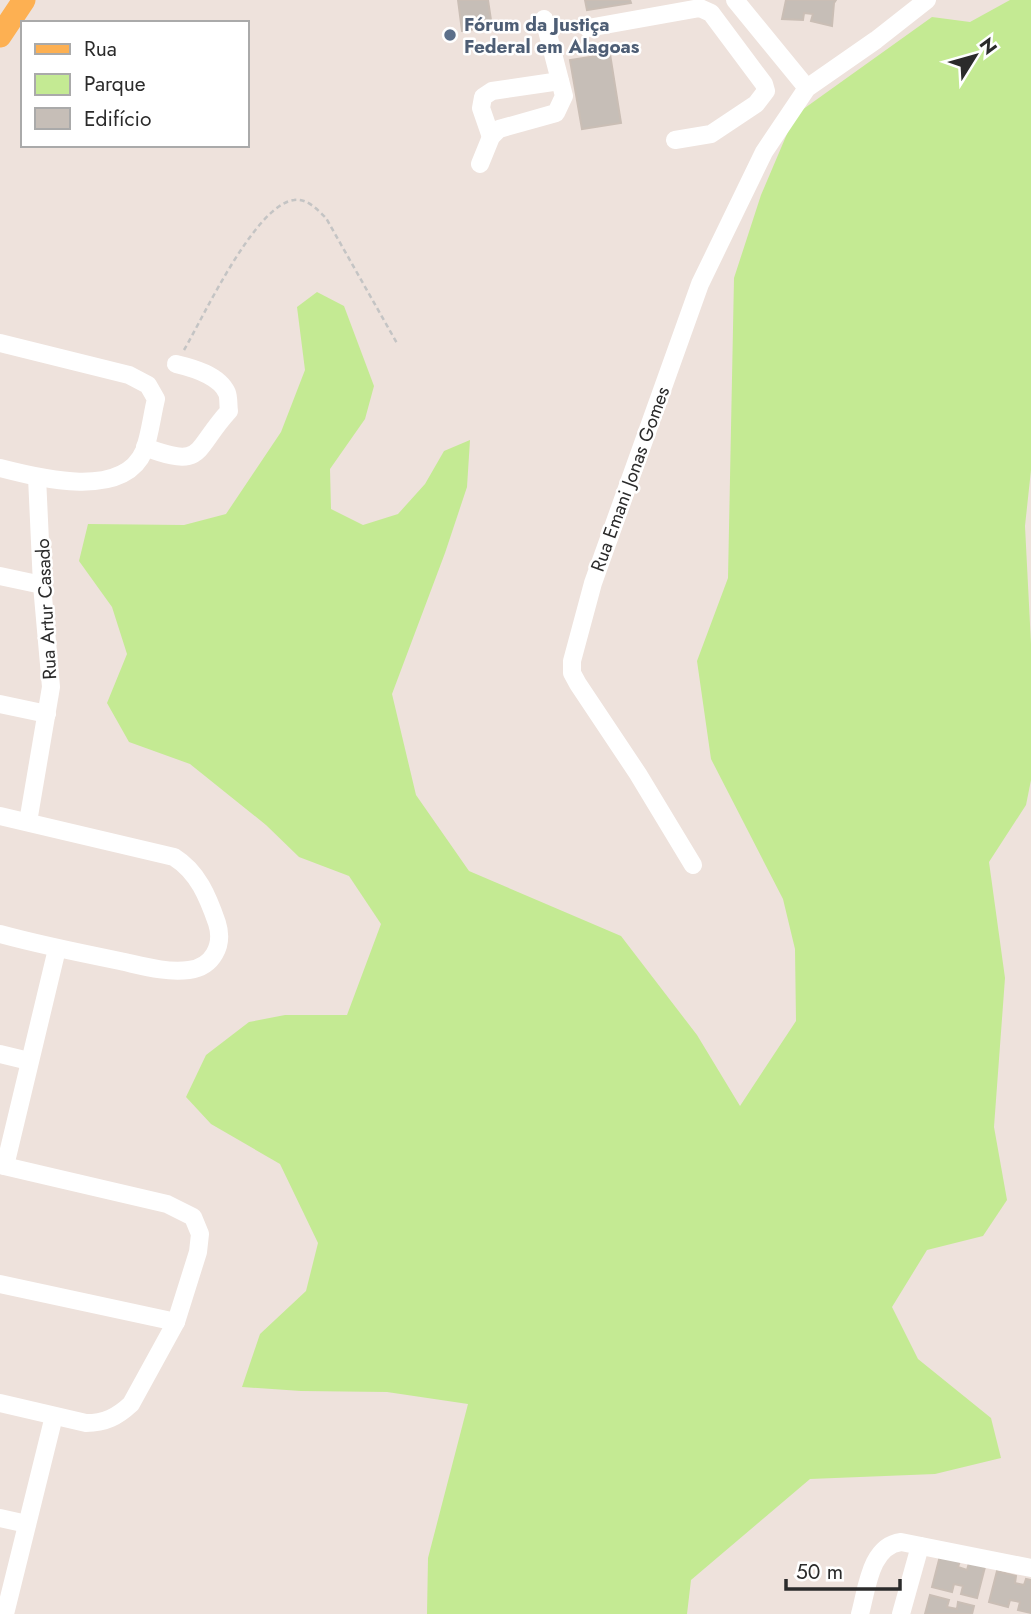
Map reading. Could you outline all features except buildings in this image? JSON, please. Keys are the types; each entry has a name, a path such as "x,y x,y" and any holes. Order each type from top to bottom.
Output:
{"main road":[{"path":"0,36 24,0"}],"street":[{"path":"735,0 807,88 877,40 927,0"},
{"path":"588,28 700,8 711,13 764,84 766,91 756,104 711,134 675,140"},
{"path":"480,164 491,137 499,129 556,113 564,96 544,19"},
{"path":"491,137 481,108 483,97 492,92 560,81"},
{"name":"Rua Emani Jonas Gomes","path":"693,865 638,774 578,684 572,673 572,661 593,583 700,284 764,152 807,88"},
{"path":"0,343 129,375 148,385 156,399 145,447 134,465 123,474 103,480 84,481 37,477 0,468"},
{"path":"145,447 179,458 194,455 229,411 226,392 214,379 197,369 176,364"},
{"name":"Rua Artur Casado","path":"28,822 51,688 42,585 37,477"},
{"path":"0,576 42,585"},
{"path":"0,704 47,714"},
{"path":"0,816 174,857 185,864 197,878 220,932 219,946 213,957 203,966 190,970 168,971 57,949 0,934"},
{"path":"0,1404 97,1423 113,1418 131,1404 176,1322 198,1252 200,1234 193,1217 167,1204 3,1165 57,949"},
{"path":"0,1054 29,1061"},
{"path":"0,1284 176,1322"},
{"path":"5,1614 54,1416"},
{"path":"0,1518 27,1524"},
{"path":"860,1614 873,1565 880,1553 893,1543 901,1542 1031,1568"},
{"path":"901,1614 920,1546"}],"path":[{"path":"176,364 251,233 271,212 292,200 310,204 326,218 398,345"}],"green space":[{"path":"1010,0 1031,0 1031,470 1025,526 1031,644 1031,780 1026,805 989,862 1005,978 994,1127 1007,1200 983,1236 927,1250 892,1307 918,1359 991,1418 1001,1458 935,1474 810,1479 691,1580 687,1614 427,1614 428,1558 468,1404 387,1392 242,1387 260,1334 306,1291 318,1243 280,1164 211,1124 186,1097 206,1055 249,1022 285,1015 347,1015 381,924 349,876 299,857 266,825 190,764 129,742 107,703 127,654 112,607 79,561 88,524 184,525 226,514 281,432 305,370 297,307 317,292 344,306 374,386 365,419 330,469 331,509 363,525 398,514 425,484 444,451 470,440 467,487 392,694 416,795 469,871 621,936 697,1035 740,1106 796,1021 795,949 783,899 711,759 697,661 728,578 734,278 761,195 795,115 932,17 970,22"}],"place":[{"name":"Fórum da Justiça Federal em Alagoas","path":"450,35"}]}
